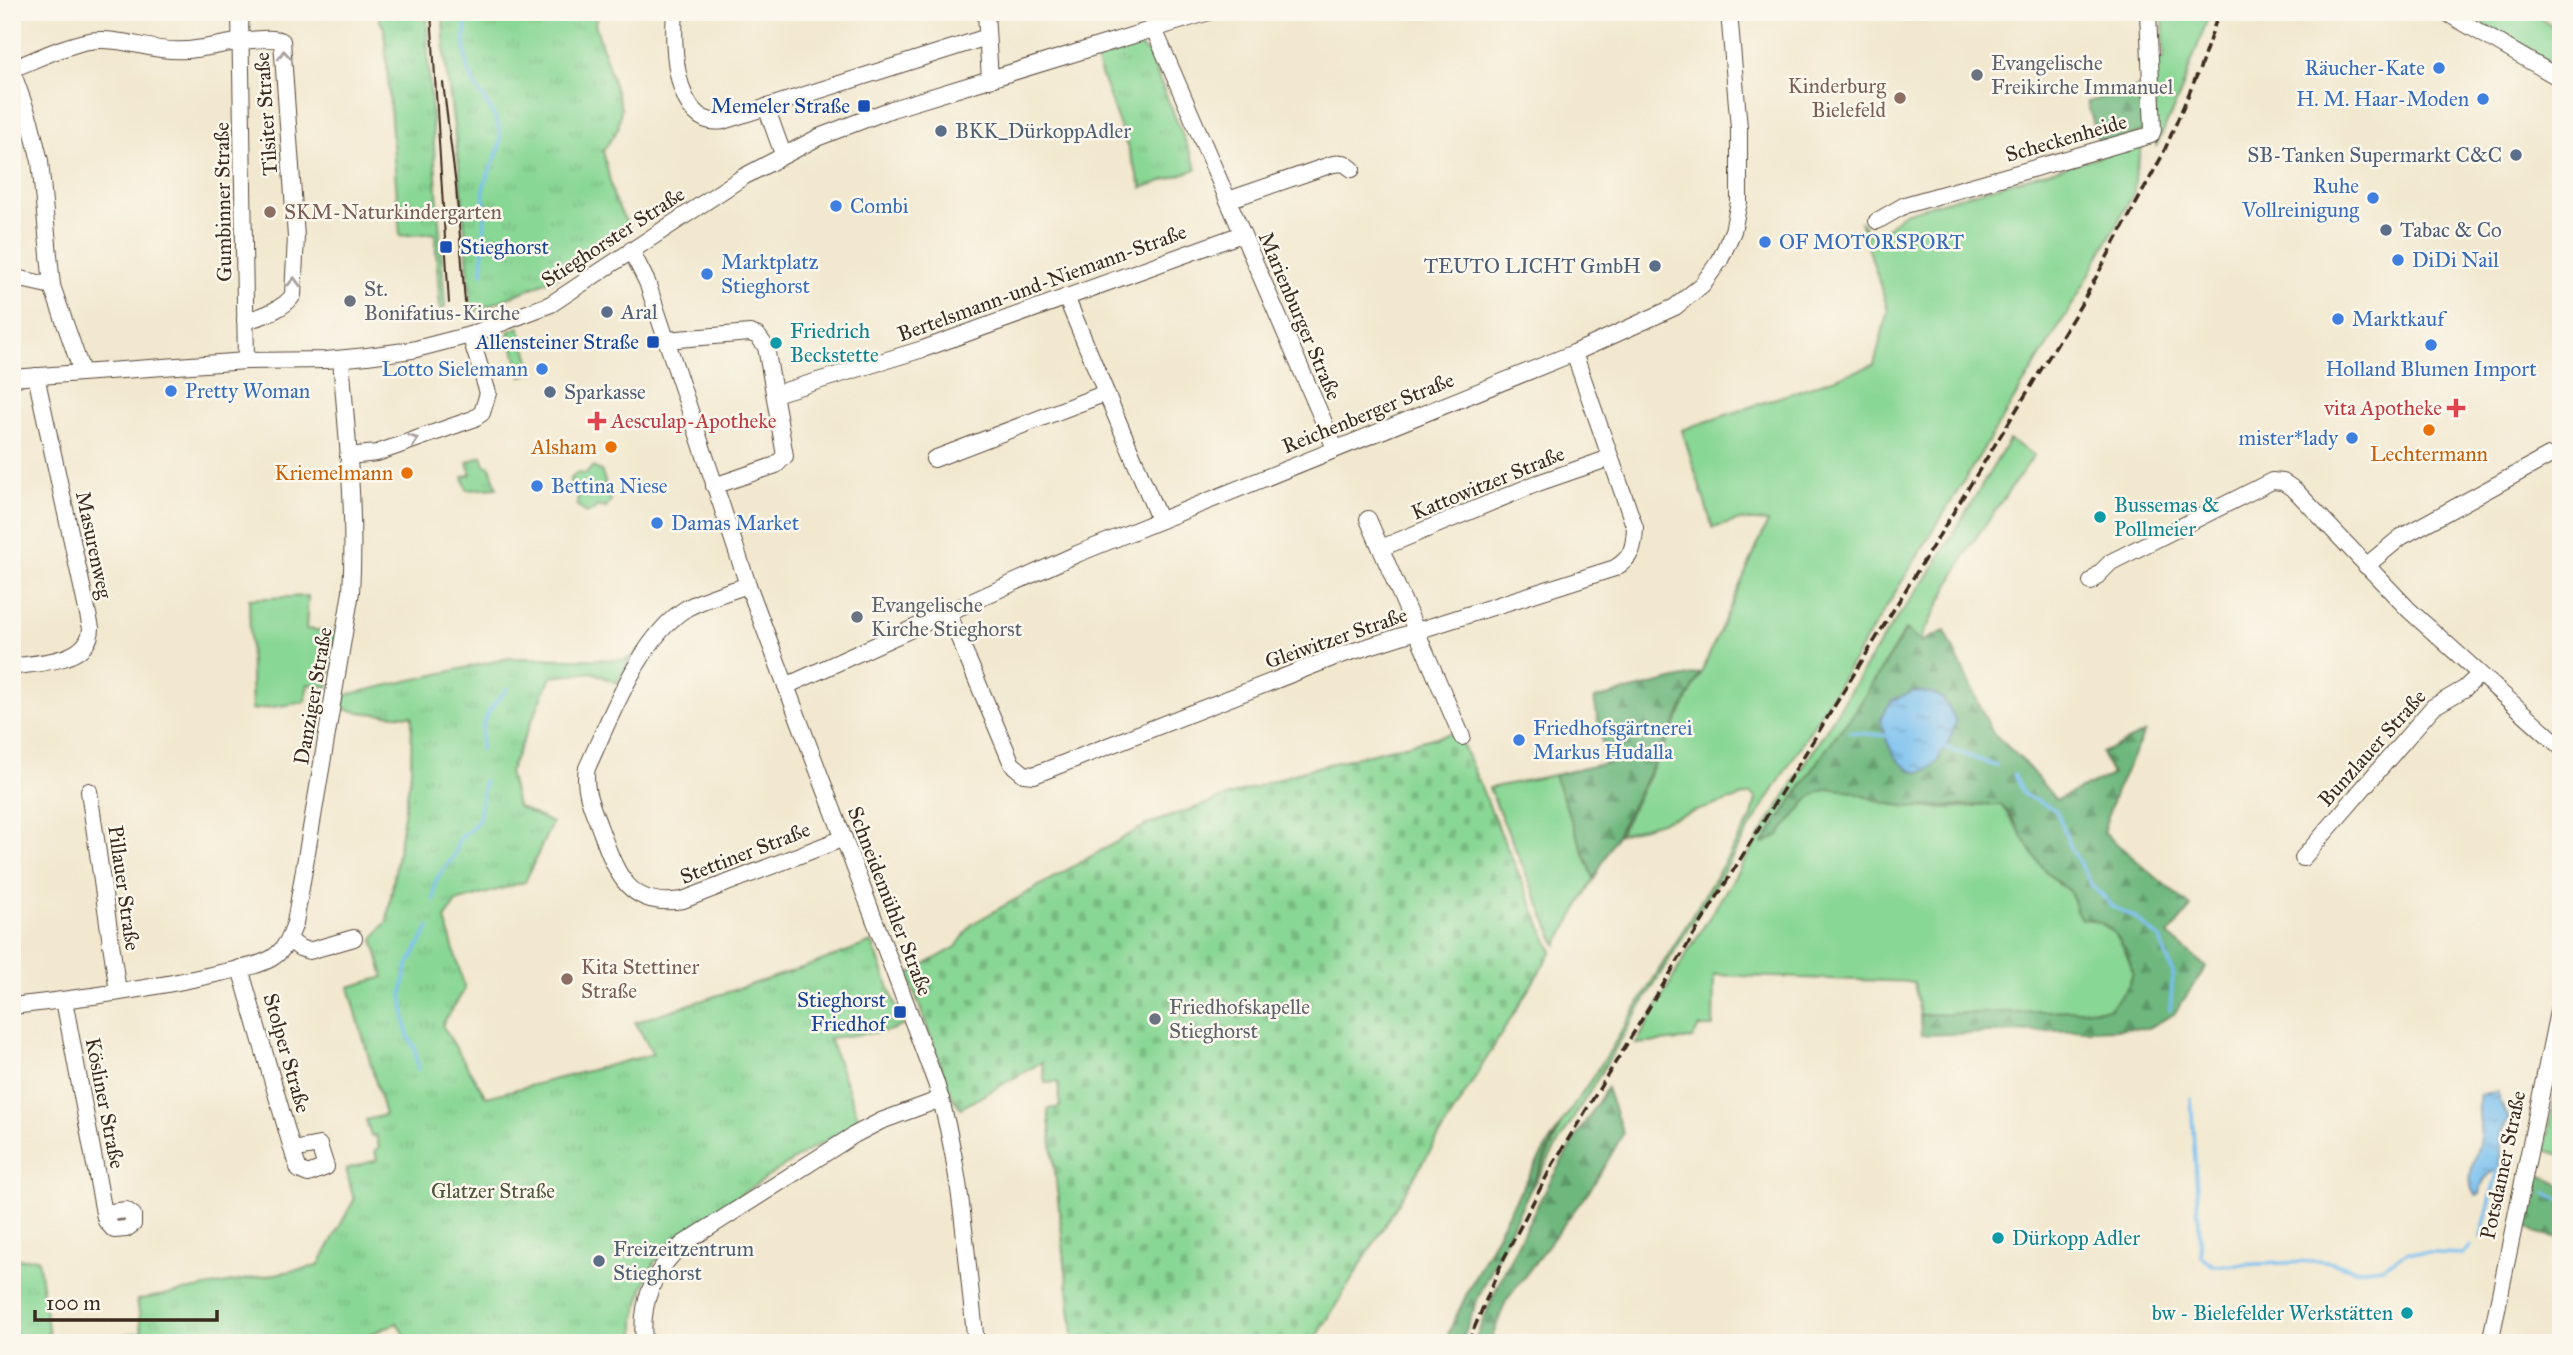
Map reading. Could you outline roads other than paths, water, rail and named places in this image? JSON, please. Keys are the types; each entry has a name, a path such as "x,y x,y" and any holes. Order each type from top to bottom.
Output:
{"street":[{"name":"Gumbinner Straße","path":"240,12 246,361"},
{"path":"675,12 674,41 679,76 689,104 698,116 718,122 987,37"},
{"path":"986,12 990,80"},
{"name":"Stieghorster Straße","path":"12,378 246,361 341,359 412,350 470,335 559,299 783,153 854,122 1209,12"},
{"name":"Reichenberger Straße","path":"786,686 1159,519 1574,353 1675,307 1702,285 1720,260 1733,230 1739,202 1739,128 1729,12"},
{"name":"Scheckenheide","path":"1877,221 1905,205 2151,135 2153,130 2148,12"},
{"path":"2445,12 2561,79"},
{"name":"Marienburger Straße","path":"1154,29 1335,449"},
{"name":"Tilsiter Straße","path":"242,43 276,38 282,41 284,46 296,237 293,295 284,304 255,319 245,320"},
{"path":"82,372 52,286 40,161 30,121 12,70 90,41 106,40 177,51 242,43"},
{"path":"766,107 783,153"},
{"path":"1228,200 1334,164 1344,163 1352,169"},
{"name":"Bertelsmann-und-Niemann-Straße","path":"775,394 923,349 1242,234"},
{"name":"Schneidemühler Straße","path":"631,250 644,275 748,585 941,1099 956,1163 976,1343"},
{"path":"12,277 52,286"},
{"path":"1066,298 1159,519"},
{"path":"666,340 745,334 758,335 766,347 785,456 776,465 714,486"},
{"path":"348,456 377,453 473,419 482,413 488,393 470,335"},
{"name":"Gleiwitzer Straße","path":"948,612 1012,764 1024,774 1044,771 1332,658 1615,568 1629,559 1636,528 1574,353"},
{"name":"Danziger Straße","path":"289,940 295,923 351,592 354,545 341,359"},
{"name":"Masurenweg","path":"12,667 79,652 90,637 91,628 36,376"},
{"path":"934,459 1106,393"},
{"path":"2366,566 2391,543 2549,456"},
{"name":"Kattowitzer Straße","path":"1381,548 1538,483 1610,458"},
{"path":"2091,582 2111,562 2272,481 2291,485 2366,566 2479,676 2561,747"},
{"path":"1368,519 1462,737"},
{"name":"Stettiner Straße","path":"748,585 694,605 679,614 642,656 621,695 587,768 586,777 587,792 615,868 623,883 637,894 657,901 672,902 844,838"},
{"name":"Bunzlauer Straße","path":"2303,858 2433,708 2470,685 2479,676"},
{"name":"Pillauer Straße","path":"89,791 118,992"},
{"path":"12,1006 185,981 240,968 272,958 289,940 309,951 354,938"},
{"name":"Stolper Straße","path":"240,968 293,1150"},
{"name":"Potsdamer Straße","path":"2490,1343 2561,997"},
{"name":"Kösliner Straße","path":"64,1000 104,1213"},
{"path":"643,1343 647,1295 663,1264 683,1244 854,1135 881,1121 941,1099"}],"water":[{"path":"1915,691 1931,693 1941,698 1956,722 1947,745 1934,765 1926,771 1916,772 1906,767 1892,752 1880,719 1892,700"},
{"path":"2498,1092 2498,1099 2509,1119 2502,1131 2498,1169 2487,1176 2480,1194 2476,1196 2470,1183 2480,1138 2480,1094"}],"waterway":[{"path":"470,12 465,28 467,65 473,81 496,120 500,134 499,148 483,189 485,213 482,273"},
{"path":"481,750 486,716 508,688"},
{"path":"1849,732 1889,736"},
{"path":"1944,747 1996,766"},
{"path":"2014,775 2024,795 2056,810 2071,848 2092,886 2114,907 2136,918 2160,939 2173,973 2170,1010"},
{"path":"434,900 437,879 454,856 457,841 479,819 484,781"},
{"path":"418,1069 415,1049 407,1033 402,995 407,967 429,927"},
{"path":"2191,1098 2201,1256 2214,1266 2328,1261 2356,1270 2382,1267 2408,1252 2463,1254 2471,1246"},
{"path":"2481,1237 2498,1169"},
{"path":"2546,1193 2561,1201"}],"tram line":[{"path":"431,12 449,303"},
{"path":"443,83 456,186 465,302"}],"railway":[{"path":"1468,1343 1502,1262 1553,1164 2082,303 2162,156 2200,68 2219,12"}],"place":[{"name":"Räucher-Kate","path":"2439,68"},
{"name":"Evangelische Freikirche Immanuel","path":"1977,75"},
{"name":"Kinderburg Bielefeld","path":"1900,98"},
{"name":"H. M. Haar-Moden","path":"2483,99"},
{"name":"Memeler Straße","path":"864,106"},
{"name":"BKK_DürkoppAdler","path":"941,131"},
{"name":"SB-Tanken Supermarkt C&C","path":"2516,155"},
{"name":"Ruhe Vollreinigung","path":"2373,198"},
{"name":"Combi","path":"836,206"},
{"name":"SKM-Naturkindergarten","path":"270,212"},
{"name":"Tabac & Co","path":"2386,230"},
{"name":"OF MOTORSPORT","path":"1765,242"},
{"name":"Stieghorst","path":"446,247"},
{"name":"DiDi Nail","path":"2398,260"},
{"name":"TEUTO LICHT GmbH","path":"1655,266"},
{"name":"Marktplatz Stieghorst","path":"707,274"},
{"name":"St. Bonifatius-Kirche","path":"350,301"},
{"name":"Aral","path":"607,312"},
{"name":"Marktkauf","path":"2338,319"},
{"name":"Allensteiner Straße","path":"653,342"},
{"name":"Friedrich Beckstette","path":"776,343"},
{"name":"Holland Blumen Import","path":"2431,345"},
{"name":"Lotto Sielemann","path":"542,369"},
{"name":"Pretty Woman","path":"171,391"},
{"name":"Sparkasse","path":"550,392"},
{"name":"vita Apotheke","path":"2456,408"},
{"name":"Aesculap-Apotheke","path":"597,421"},
{"name":"Lechtermann","path":"2429,430"},
{"name":"mister*lady","path":"2352,438"},
{"name":"Alsham","path":"611,447"},
{"name":"Kriemelmann","path":"407,473"},
{"name":"Bettina Niese","path":"537,486"},
{"name":"Bussemas & Pollmeier","path":"2100,517"},
{"name":"Damas Market","path":"657,523"},
{"name":"Evangelische Kirche Stieghorst","path":"857,617"},
{"name":"Friedhofsgärtnerei Markus Hudalla","path":"1519,740"},
{"name":"Kita Stettiner Straße","path":"567,979"},
{"name":"Stieghorst Friedhof","path":"900,1012"},
{"name":"Friedhofskapelle Stieghorst","path":"1155,1019"},
{"name":"Dürkopp Adler","path":"1998,1238"},
{"name":"Freizeitzentrum Stieghorst","path":"599,1261"},
{"name":"bw - Bielefelder Werkstätten","path":"2407,1313"}],"park label":[{"name":"Glatzer Straße","path":"493,1191"}]}
